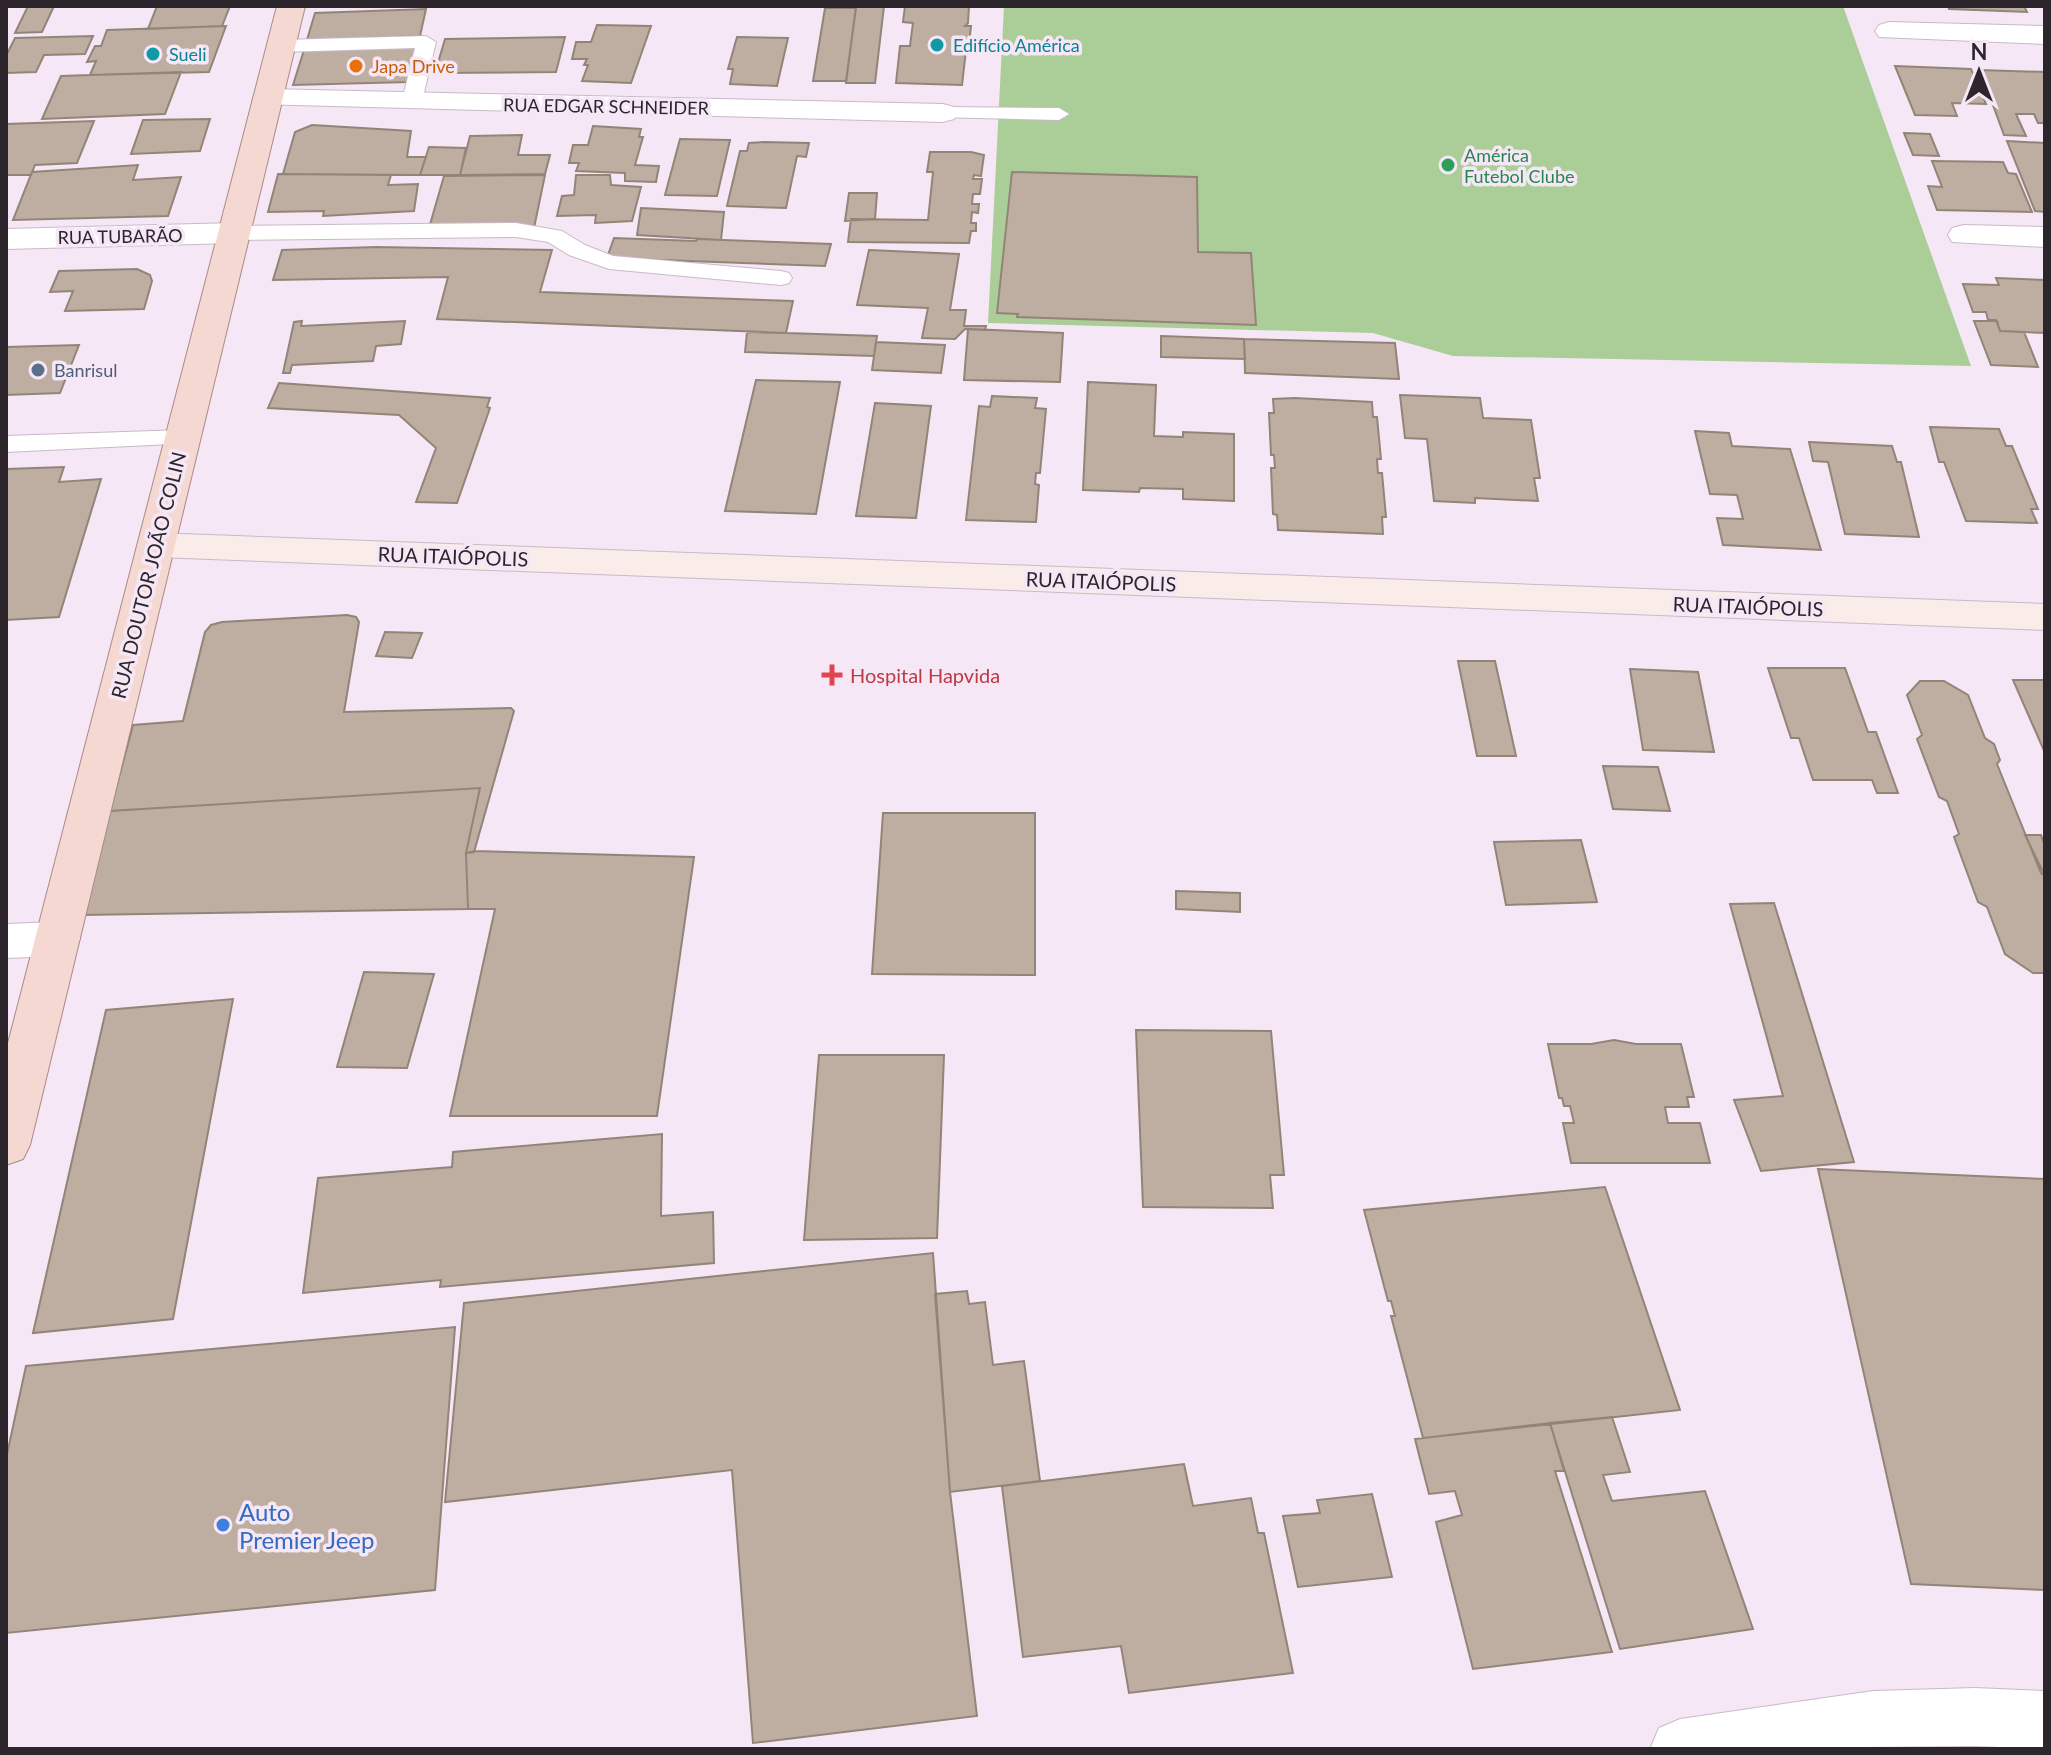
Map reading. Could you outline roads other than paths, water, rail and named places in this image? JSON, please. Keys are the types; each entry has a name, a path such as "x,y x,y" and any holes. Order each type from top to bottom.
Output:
{"main road":[{"name":"RUA DOUTOR JOÃO COLIN","path":"6,1145 291,6"},
{"name":"RUA ITAIÓPOLIS","path":"156,545 2045,617"}],"street":[{"path":"1889,31 2045,35"},
{"name":"RUA EDGAR SCHNEIDER","path":"268,98 943,113"},
{"name":"RUA TUBARÃO","path":"6,239 234,233"},
{"path":"1964,235 2045,237"},
{"path":"6,941 57,939"},
{"path":"1680,1749 1873,1721 1982,1733 2045,1721"}],"lane":[{"path":"281,46 426,42 412,101"},
{"path":"943,113 1059,114"},
{"path":"234,233 516,230 554,236 577,250 609,262 781,278"},
{"path":"6,444 183,438"}],"place":[{"name":"Edifício América","path":"937,45"},
{"name":"Sueli","path":"153,54"},
{"name":"Japa Drive","path":"356,66"},
{"name":"América Futebol Clube","path":"1448,165"},
{"name":"Banrisul","path":"38,370"},
{"name":"Hospital Hapvida","path":"832,675"},
{"name":"Auto Premier Jeep","path":"223,1525"}]}
